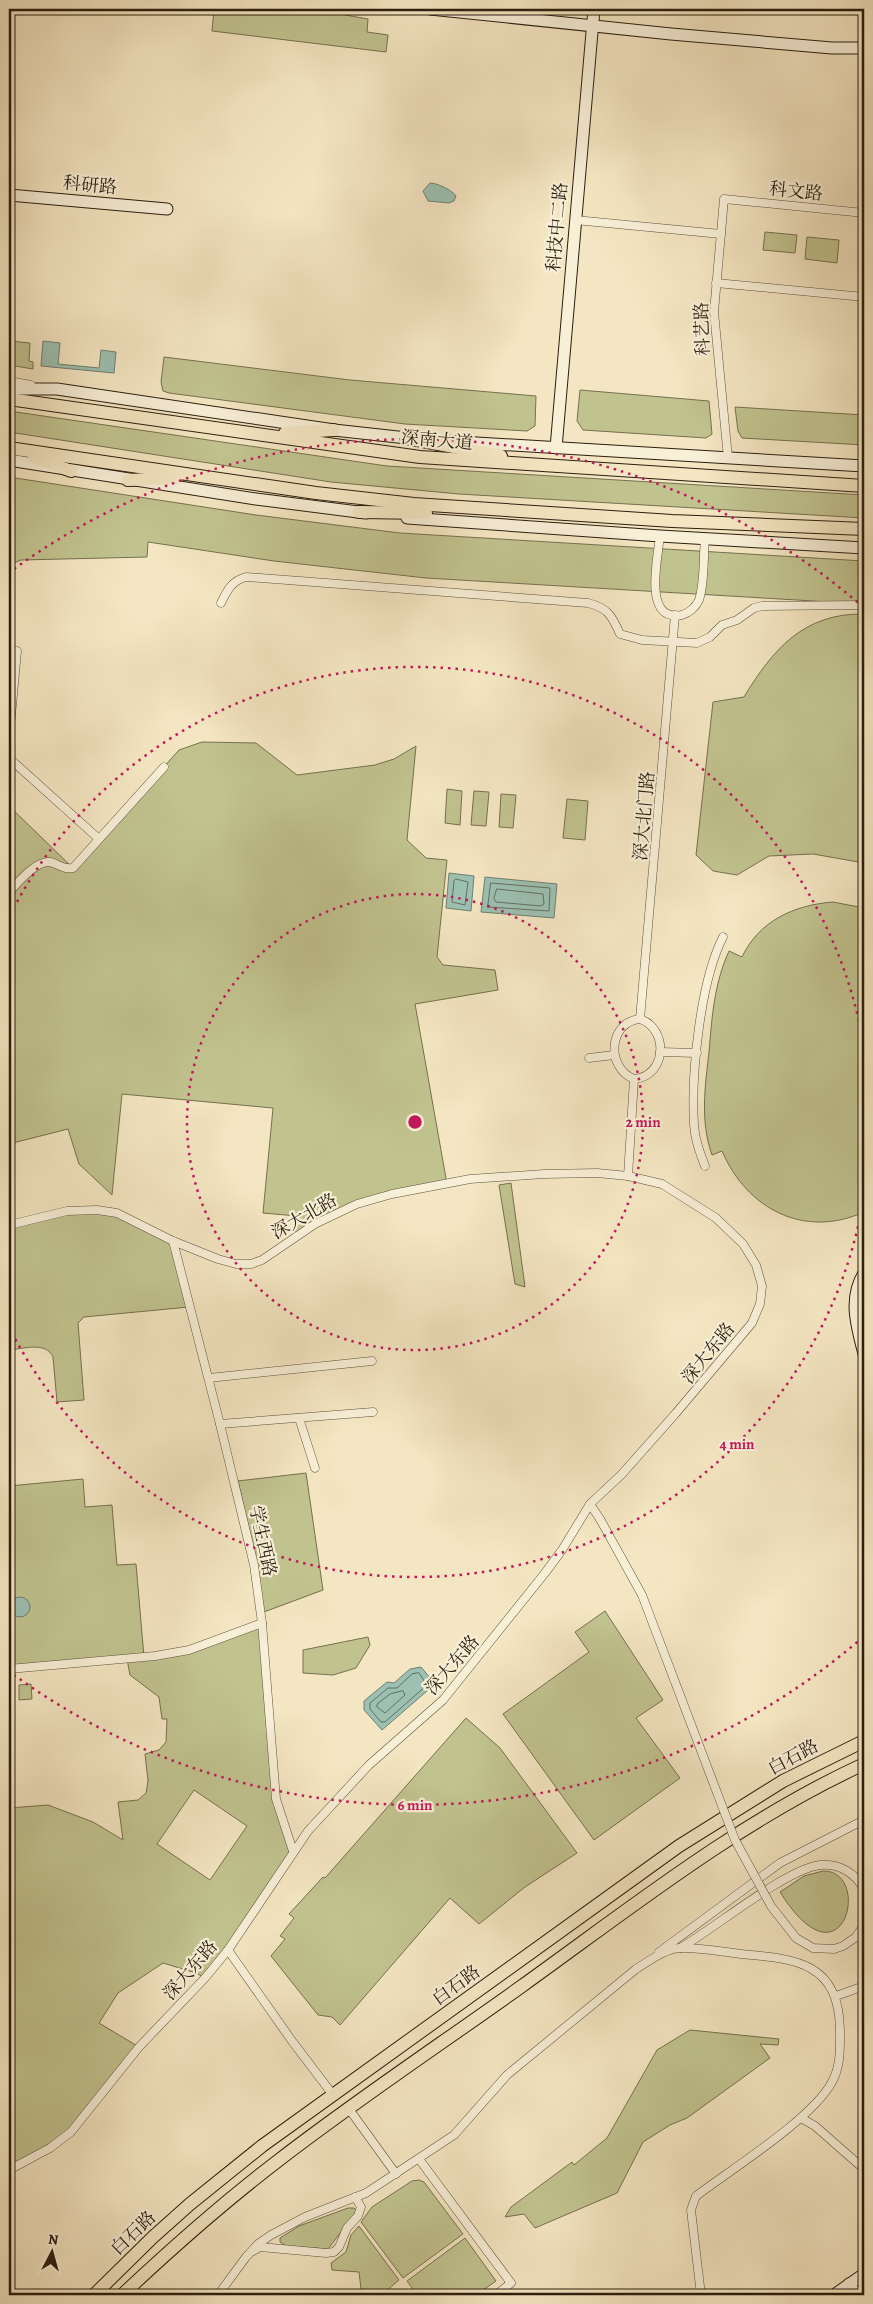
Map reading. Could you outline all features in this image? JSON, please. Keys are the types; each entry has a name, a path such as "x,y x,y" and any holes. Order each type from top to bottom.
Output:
{"main road":[{"path":"430,9 832,48 864,48"},
{"name":"科技中二路","path":"556,448 594,9"},
{"name":"科研路","path":"9,195 168,209"},
{"path":"9,388 58,389 334,430 407,438 864,466"},
{"name":"深南大道","path":"9,399 420,457 565,468 864,486"},
{"path":"258,435 334,430"},
{"path":"407,438 565,468"},
{"path":"10,452 71,472 359,512 447,522 864,548"},
{"path":"10,452 204,476 316,493 414,504 547,514 864,529"},
{"path":"128,480 204,476"},
{"path":"827,483 864,482"},
{"path":"359,512 547,514"},
{"path":"825,528 864,534"},
{"path":"864,1273 857,1287 854,1307 857,1329 864,1354"},
{"name":"白石路","path":"94,2295 153,2236 262,2146 679,1846 783,1781 864,1740"},
{"name":"白石路","path":"122,2295 218,2209 278,2160 349,2109 705,1855 797,1796 864,1764"},
{"path":"836,2295 864,2274"},
{"path":"849,2284 856,2295 864,2289"}],"street":[{"name":"科文路","path":"724,199 864,213"},
{"name":"科艺路","path":"724,199 714,312 728,458"},
{"path":"575,220 721,234"},
{"path":"716,283 864,297"},
{"path":"9,381 58,389"},
{"path":"660,536 655,596 664,611 675,615 692,610 699,600 705,539"},
{"path":"221,604 229,588 237,580 246,577 588,603 603,607 612,615 620,634 631,638 673,643 703,641 722,625 737,620 754,608 762,606 864,605"},
{"name":"深大北门路","path":"640,1019 675,615"},
{"path":"9,738 16,651"},
{"path":"9,758 99,839"},
{"path":"9,892 40,864 51,862 66,869 73,868 164,767"},
{"path":"706,1166 696,1143 694,1126 697,1053 709,971 723,937"},
{"path":"640,1019 651,1024 655,1029 660,1052 659,1060 648,1074 634,1079 623,1072 614,1055 616,1038 619,1031 628,1022 640,1019"},
{"path":"660,1052 697,1053"},
{"path":"589,1058 614,1055"},
{"path":"628,1176 634,1079"},
{"name":"深大北路","path":"9,1224 66,1211 97,1210 117,1213 173,1241 218,1259 236,1264 251,1264 262,1260 315,1224 357,1204 392,1194 470,1180 544,1174 597,1173 628,1176"},
{"name":"深大东路","path":"9,2170 50,2148 71,2132 140,2046 205,1978 228,1950 308,1831 369,1765 443,1700 495,1639 545,1573 562,1550 590,1504 622,1474 696,1391 752,1323 760,1304 762,1286 756,1265 743,1244 716,1218 662,1184 628,1176"},
{"name":"学生西路","path":"173,1241 209,1378 254,1565 262,1623 276,1799 293,1851"},
{"path":"209,1378 372,1361"},
{"path":"220,1424 373,1412"},
{"path":"299,1418 315,1468"},
{"path":"590,1504 600,1518 642,1595 735,1840 770,1906 796,1938 813,1948 828,1949 843,1946 856,1938 864,1925"},
{"path":"9,1669 181,1652 209,1644 262,1623"},
{"path":"218,2295 258,2244 285,2227 355,2197 396,2174 454,2135 494,2089 529,2056 636,1969 780,1863 864,1820"},
{"path":"636,1969 662,1954 680,1948 702,1936 772,1888 814,1866 828,1865 843,1868 856,1877 864,1889"},
{"path":"680,1948 796,1961 819,1974 828,1983 836,1996 840,2015 838,2068 829,2087 801,2118 696,2196 691,2210 701,2295"},
{"path":"228,1950 292,2041 333,2095"},
{"path":"836,1996 864,1986"},
{"path":"349,2109 396,2174"},
{"path":"801,2118 815,2126 864,2169"},
{"path":"419,2159 511,2283 496,2295"},
{"path":"253,2250 260,2248 334,2252 339,2247 347,2228 361,2211 361,2207 355,2197"}],"green space":[{"path":"214,9 311,9 368,19 367,32 388,35 386,52 212,31"},
{"path":"765,232 797,235 795,253 763,250"},
{"path":"807,237 839,240 837,263 805,259"},
{"path":"9,341 30,343 29,361 33,362 33,369 9,365"},
{"path":"164,357 350,380 536,396 535,426 527,431 405,424 169,393 163,391 161,382"},
{"path":"580,390 709,401 712,434 706,438 583,430 577,421"},
{"path":"735,407 864,415 864,445 742,438 738,431"},
{"path":"9,411 387,466 864,495 864,518 459,494 331,482 9,432"},
{"path":"9,477 256,515 400,533 864,561 864,604 426,578 274,561 148,542 147,557 21,560 9,565 12,521 9,520"},
{"path":"864,614 864,863 813,854 769,856 737,875 713,871 696,855 713,702 744,697 779,649 807,627 843,615"},
{"path":"202,742 256,743 297,775 375,765 394,759 416,746 407,840 426,858 447,860 437,957 443,965 495,970 498,990 415,1004 447,1184 357,1204 295,1237 297,1216 263,1213 273,1108 122,1094 112,1195 79,1164 68,1129 9,1144 9,806 73,868 179,750"},
{"path":"447,789 462,791 460,825 445,823"},
{"path":"474,791 489,792 486,826 471,825"},
{"path":"501,794 516,795 513,828 499,827"},
{"path":"567,799 588,801 585,840 563,838"},
{"path":"833,902 864,908 864,1212 842,1220 820,1222 799,1220 780,1213 762,1203 746,1189 722,1151 712,1155 708,1142 704,1104 714,1001 729,951 742,957 749,944 758,934 779,917 805,907"},
{"path":"511,1183 525,1287 515,1284 499,1185"},
{"path":"67,1211 117,1213 173,1241 189,1307 84,1317 78,1323 84,1400 57,1402 53,1357 50,1352 40,1347 9,1350 9,1225"},
{"path":"306,1473 323,1590 264,1612 257,1564 238,1481"},
{"path":"83,1479 85,1507 112,1505 117,1565 136,1564 144,1657 189,1650 262,1623 276,1799 293,1851 205,1978 196,1973 163,1963 118,1993 99,2023 139,2047 71,2132 9,2170 9,1808 48,1805 93,1822 123,1840 118,1802 138,1800 146,1793 148,1781 145,1754 159,1750 166,1742 167,1719 162,1719 159,1697 130,1675 127,1659 9,1669 9,1486","holes":["194,1790 247,1826 210,1880 157,1844"]},
{"path":"605,1611 663,1700 636,1718 680,1778 594,1840 503,1714 589,1652 575,1632"},
{"path":"368,1637 370,1645 356,1668 333,1675 303,1673 303,1650"},
{"path":"31,1684 32,1699 19,1700 19,1685"},
{"path":"466,1718 500,1748 577,1853 525,1887 479,1924 450,1898 340,2025 332,2017 318,2015 271,1956 285,1939 280,1936 294,1918 289,1914 323,1877 325,1878"},
{"path":"823,1871 838,1876 846,1888 848,1904 844,1919 835,1930 821,1932 802,1920 780,1892 804,1876"},
{"path":"690,2030 779,2039 778,2045 760,2044 770,2058 687,2118 670,2125 643,2142 617,2193 535,2228 524,2214 505,2217 511,2207 572,2162 574,2165 607,2138 657,2050"},
{"path":"419,2180 424,2182 463,2234 403,2278 361,2222 372,2207 412,2181"},
{"path":"348,2208 354,2208 357,2211 328,2249 286,2246 280,2242 280,2238 299,2226"},
{"path":"359,2226 399,2280 382,2294 367,2293 361,2289 359,2272 332,2270 331,2263 346,2252 351,2235"},
{"path":"465,2238 496,2281 476,2295 417,2295 407,2281"}],"water":[{"path":"430,183 451,191 456,196 454,201 449,203 428,201 423,191"},
{"path":"43,341 60,343 58,364 99,368 101,350 116,352 114,373 41,366"},
{"path":"449,873 474,876 471,911 446,908"},
{"path":"485,877 557,884 554,918 481,912"},
{"path":"20,1597 27,1600 30,1607 27,1614 20,1617 13,1614 10,1607 13,1600"},
{"path":"421,1667 435,1684 382,1730 364,1710 364,1701 387,1682 394,1683 410,1669"}]}
